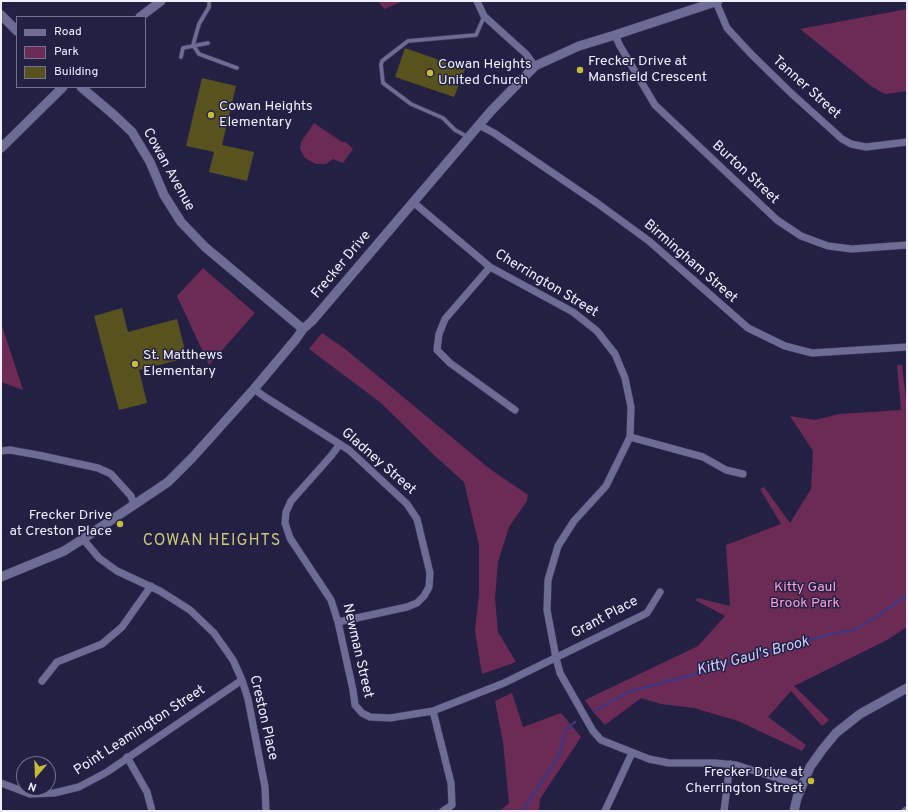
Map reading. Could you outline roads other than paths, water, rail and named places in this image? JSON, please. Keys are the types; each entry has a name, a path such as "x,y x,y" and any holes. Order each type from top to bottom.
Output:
{"street":[{"path":"141,16 161,1"},
{"path":"477,1 484,16 526,54 535,66"},
{"name":"Frecker Drive","path":"1,577 58,553 83,539 168,482 192,458 254,388 303,329 312,321 479,125 490,110 535,66 579,46 615,36 717,1"},
{"name":"Tanner Street","path":"717,1 727,28 791,93 842,138 851,144 866,147 907,142"},
{"path":"1,15 16,30"},
{"name":"Burton Street","path":"615,36 655,105 777,220 801,236 828,246 852,249 907,245"},
{"path":"1,148 62,88"},
{"name":"Cowan Avenue","path":"82,88 114,114 132,132 150,162 164,195 181,222 205,247 303,329"},
{"name":"Birmingham Street","path":"479,125 494,133 591,198 649,241 748,328 785,346 812,353 907,347"},
{"name":"Cherrington Street","path":"413,202 490,267 573,312 597,331 615,354 625,378 631,407 630,437 606,486 574,521 558,546 548,580 547,610 560,673 593,731 601,740 632,753 662,762 730,764 802,786"},
{"path":"490,267 445,319 439,334 438,350 450,363 515,410"},
{"name":"Gladney Street","path":"254,388 265,397 340,444 365,464 412,509 419,524 430,577 427,592 421,600 412,606 338,622"},
{"path":"630,437 703,457 726,470 743,474"},
{"name":"Newman Street","path":"340,444 291,501 286,512 285,523 290,538 329,596 335,609 355,705 362,713 370,717 390,718 433,711 504,683 556,658"},
{"path":"1,451 10,450 98,468 111,474 131,496 134,504"},
{"name":"Creston Place","path":"83,539 99,558 117,571 151,586 190,610 214,633 233,660 242,680 248,699 265,787 266,811"},
{"path":"42,681 57,662 102,644 122,627 151,586"},
{"name":"Grant Place","path":"556,658 647,613 660,592"},
{"name":"Point Leamington Street","path":"1,783 30,794 54,793 79,787 107,772 242,680"},
{"path":"794,811 810,767 836,733 860,714 907,688"},
{"path":"433,711 451,784 452,805 443,811"},
{"path":"605,811 632,753"},
{"path":"127,757 147,792 152,811"},
{"path":"724,811 730,764"}],"lane":[{"path":"209,1 209,7 198,24 193,45 199,54 237,68"},
{"path":"468,137 455,130 443,118 411,104 383,83 381,65 382,61 408,41 476,35 484,16"},
{"path":"180,57 183,48 208,43"}],"waterway":[{"name":"Kitty Gaul's Brook","path":"595,711 628,692 702,672 776,649 831,634 854,630 873,619 907,595"},
{"name":"Kitty Gaul's Brook","path":"522,811 559,755 566,730 575,722"}],"place":[{"name":"Frecker Drive at Mansfield Crescent","path":"580,70"},
{"name":"Cowan Heights United Church","path":"430,73"},
{"name":"Cowan Heights Elementary","path":"211,115"},
{"name":"St. Matthews Elementary","path":"135,364"},
{"name":"Frecker Drive at Creston Place","path":"120,524"},
{"name":"Frecker Drive at Cherrington Street","path":"811,781"}],"district":[{"name":"COWAN HEIGHTS","path":"212,542"}],"park label":[{"name":"Kitty Gaul Brook Park","path":"805,596"}]}
